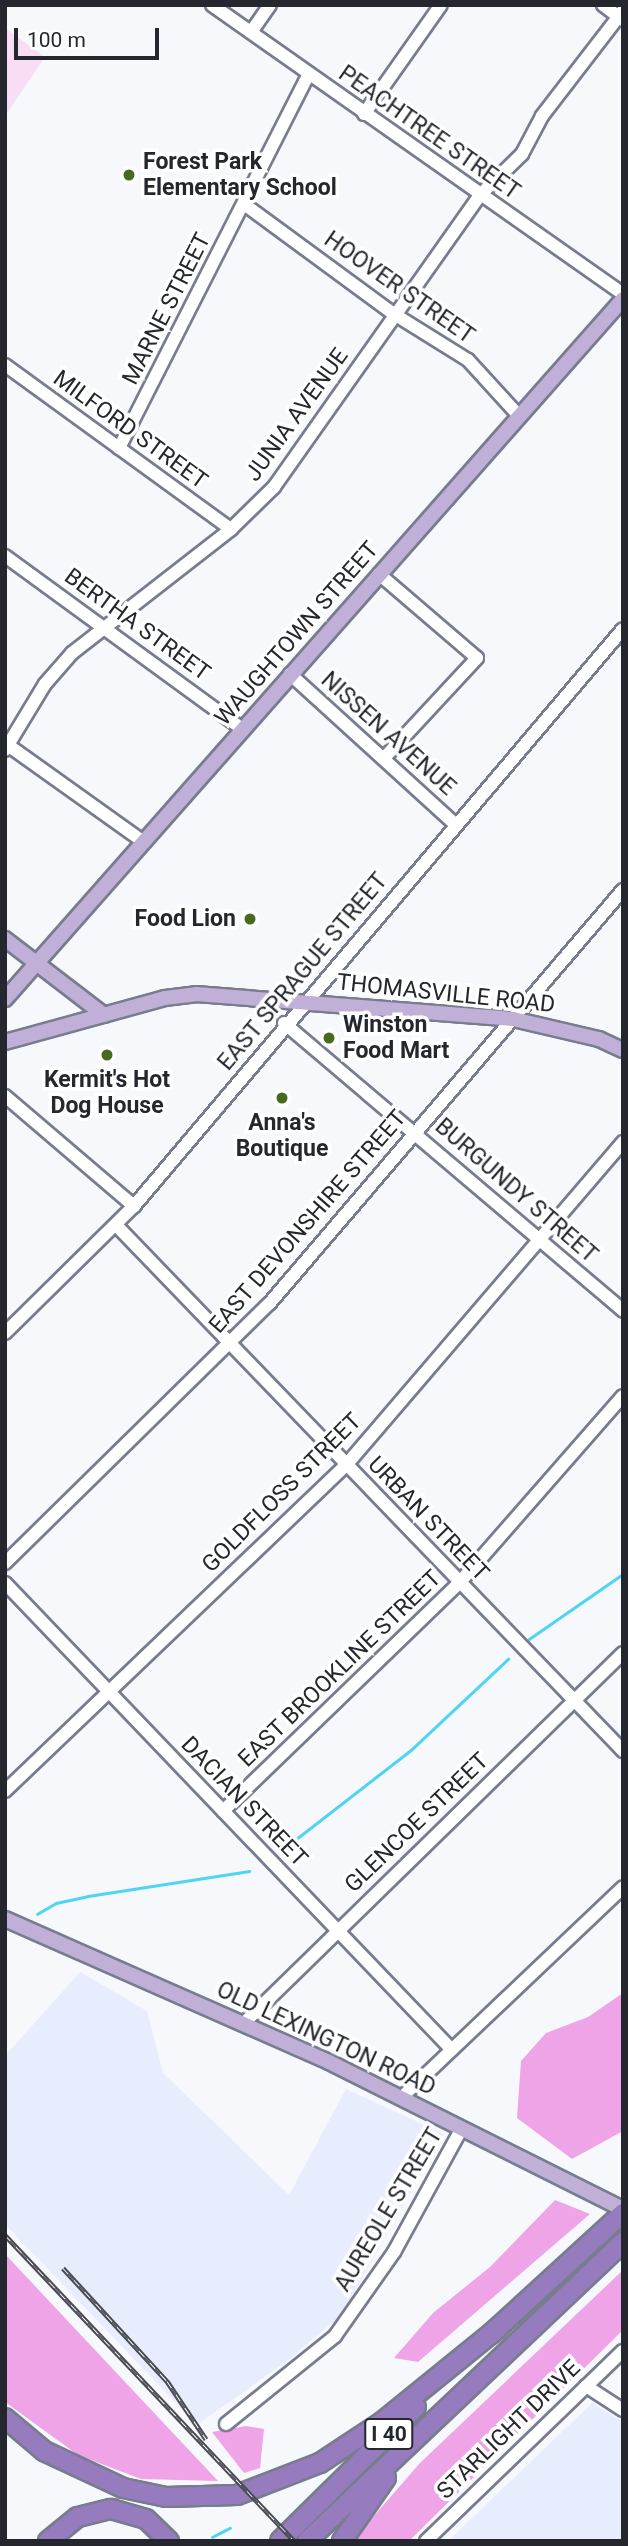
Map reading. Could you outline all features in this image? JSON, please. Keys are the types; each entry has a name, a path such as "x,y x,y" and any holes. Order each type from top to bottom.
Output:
{"highway":[{"name":"I 40","path":"280,2541 498,2328 623,2211"},
{"name":"I 40","path":"307,2541 623,2242"},
{"path":"5,2418 44,2451 123,2488 166,2497 237,2495 279,2482 330,2456 382,2422 498,2328"},
{"path":"342,2541 423,2431"},
{"path":"48,2541 78,2517 111,2509 146,2519 169,2541"}],"main road":[{"name":"WAUGHTOWN STREET","path":"5,999 623,297"},
{"path":"5,939 104,1015"},
{"name":"THOMASVILLE ROAD","path":"5,1042 196,994 513,1020 598,1038 623,1050"},
{"name":"OLD LEXINGTON ROAD","path":"5,1919 243,2024 401,2098 623,2211"}],"street":[{"name":"PEACHTREE STREET","path":"212,5 623,297"},
{"path":"251,32 270,5"},
{"path":"364,114 442,5"},
{"path":"603,5 621,16"},
{"name":"JUNIA AVENUE","path":"6,746 44,684 103,626 231,529 274,487 479,196 522,154 542,117 621,16"},
{"name":"MARNE STREET","path":"119,449 308,75"},
{"name":"HOOVER STREET","path":"244,204 394,314 468,360 520,417"},
{"name":"MILFORD STREET","path":"7,371 231,529"},
{"name":"BERTHA STREET","path":"5,556 242,729"},
{"path":"379,574 477,658 384,758"},
{"name":"EAST SPRAGUE STREET","path":"5,1333 134,1206 284,1024 623,629"},
{"name":"NISSEN AVENUE","path":"290,674 456,825"},
{"path":"6,746 144,842"},
{"name":"EAST DEVONSHIRE STREET","path":"5,1563 230,1345 623,890"},
{"name":"BURGUNDY STREET","path":"284,1024 414,1131 623,1311"},
{"path":"5,1096 134,1206"},
{"name":"GOLDFLOSS STREET","path":"5,1791 347,1465 623,1142"},
{"name":"URBAN STREET","path":"116,1225 623,1751"},
{"name":"EAST BROOKLINE STREET","path":"223,1811 460,1582 623,1396"},
{"name":"DACIAN STREET","path":"5,1583 452,2050"},
{"name":"GLENCOE STREET","path":"243,2024 623,1653"},
{"path":"401,2098 623,1886"},
{"name":"AUREOLE STREET","path":"226,2424 335,2336 394,2252 462,2128"},
{"name":"STARLIGHT DRIVE","path":"426,2541 623,2351"},
{"path":"586,2386 623,2410"}],"shaded area":[{"path":"5,28 45,57 5,116"},
{"path":"80,1972 147,2011 163,2073 289,2195 346,2089 444,2134 341,2315 291,2358 197,2425 5,2224 5,2056"},
{"path":"623,1993 623,2131 572,2159 517,2118 521,2061 546,2033 588,2017"},
{"path":"555,2200 590,2214 418,2362 394,2358 433,2313 490,2267"},
{"path":"5,2254 218,2481 141,2479 78,2455 5,2402"},
{"path":"623,2270 623,2330 409,2541 352,2541 420,2463"},
{"path":"592,2403 623,2422 623,2541 448,2541"},
{"path":"246,2426 264,2429 260,2468 244,2473 212,2432"}],"waterway":[{"path":"529,1639 623,1574"},
{"path":"282,1850 411,1750 508,1659"},
{"path":"37,1914 56,1903 88,1896 249,1871"},
{"path":"212,2537 230,2528"}],"railway":[{"path":"5,2235 294,2541"},
{"path":"63,2268 167,2381 206,2439"}],"place":[{"name":"Forest Park Elementary School","path":"129,175"},
{"name":"Food Lion","path":"250,919"},
{"name":"Winston Food Mart","path":"329,1038"},
{"name":"Kermit's Hot Dog House","path":"107,1055"},
{"name":"Anna's Boutique","path":"282,1098"}]}
